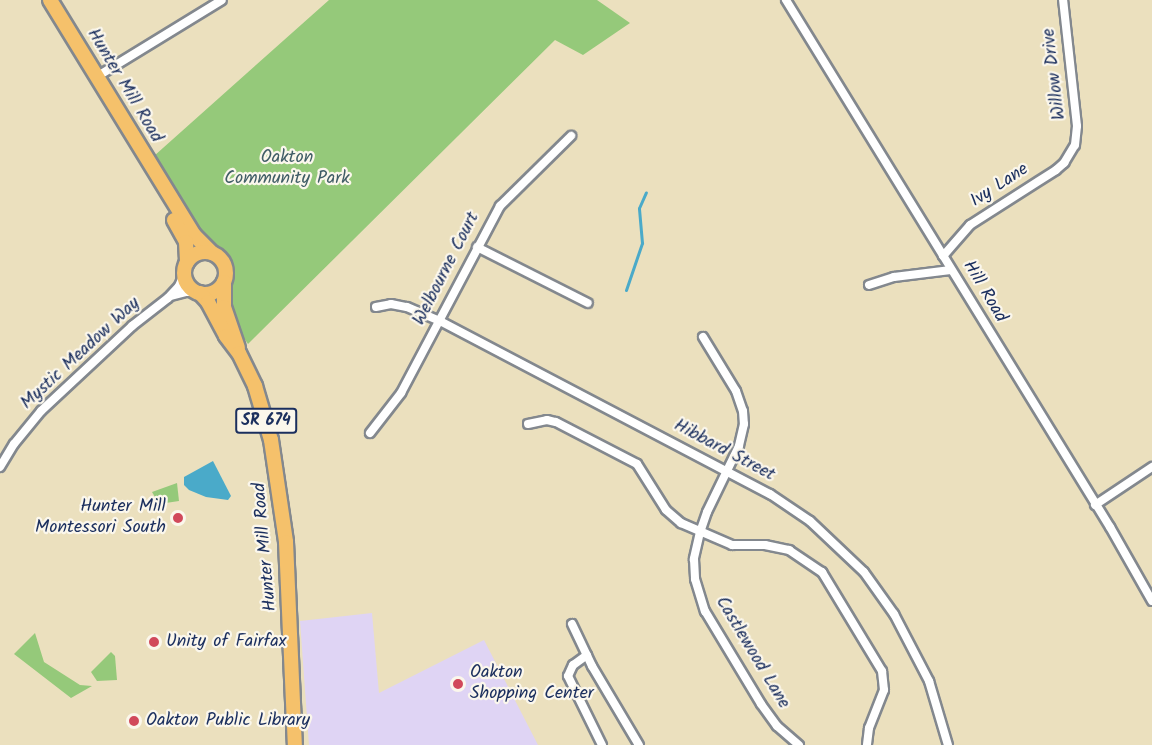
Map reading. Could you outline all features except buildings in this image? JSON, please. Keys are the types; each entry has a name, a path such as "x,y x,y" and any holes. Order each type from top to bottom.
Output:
{"main road":[{"name":"Hunter Mill Road","path":"50,0 194,235 225,264 224,307 239,353 264,412 282,502 289,588 295,745"},
{"name":"Hunter Mill Road","path":"148,161 158,191 186,242 188,285 208,302 226,336 239,353"},
{"path":"186,268 198,254 212,253"},
{"path":"199,293 214,292 224,282"}],"street":[{"path":"98,76 222,0"},
{"name":"Hill Road","path":"786,0 1152,601"},
{"name":"Willow Drive","path":"1063,0 1077,126 1075,145"},
{"name":"Welbourne Court","path":"370,433 393,405 500,206 572,136"},
{"name":"Ivy Lane","path":"944,256 970,225 1056,170 1068,158 1075,145"},
{"path":"477,247 588,303"},
{"name":"Mystic Meadow Way","path":"0,467 14,444 41,411 132,326 168,298 179,286 186,268"},
{"path":"869,285 894,277 951,270"},
{"name":"Mystic Meadow Way","path":"168,298 182,292 199,293"},
{"name":"Hibbard Street","path":"376,307 392,304 407,307 440,321 727,470 810,520 847,554 869,579 894,614 919,659 942,716 948,745"},
{"name":"Castlewood Lane","path":"703,337 736,391 743,411 743,436 700,532 694,558 695,579 705,611 768,715 799,745"},
{"path":"528,424 547,420 556,422 637,464 670,516 700,532 732,545 765,545 789,550 812,563 830,581 882,671 884,690 869,728 867,745"},
{"path":"1095,505 1152,467"},
{"path":"572,624 586,655 639,745"},
{"path":"586,655 570,669 569,681 602,745"}],"shaded area":[{"path":"372,613 379,693 484,640 538,745 309,745 300,621"}],"green space":[{"name":"Oakton Community Park","path":"329,0 597,0 630,23 583,55 555,40 248,344 233,322 227,288 233,272 228,260 197,236 154,156"},
{"path":"177,483 179,501 159,504 152,492"},
{"path":"35,633 44,662 80,685 92,686 71,698 14,654"},
{"path":"111,652 115,656 117,680 97,681 91,672"}],"water":[{"path":"213,461 231,496 228,500 206,497 189,490 184,485 184,477"}],"waterway":[{"path":"626,290 642,243 639,208 646,192"}],"place":[{"name":"Hunter Mill Montessori South","path":"178,518"},
{"name":"Unity of Fairfax","path":"154,642"},
{"name":"Oakton Shopping Center","path":"458,684"},
{"name":"Oakton Public Library","path":"134,721"}]}
